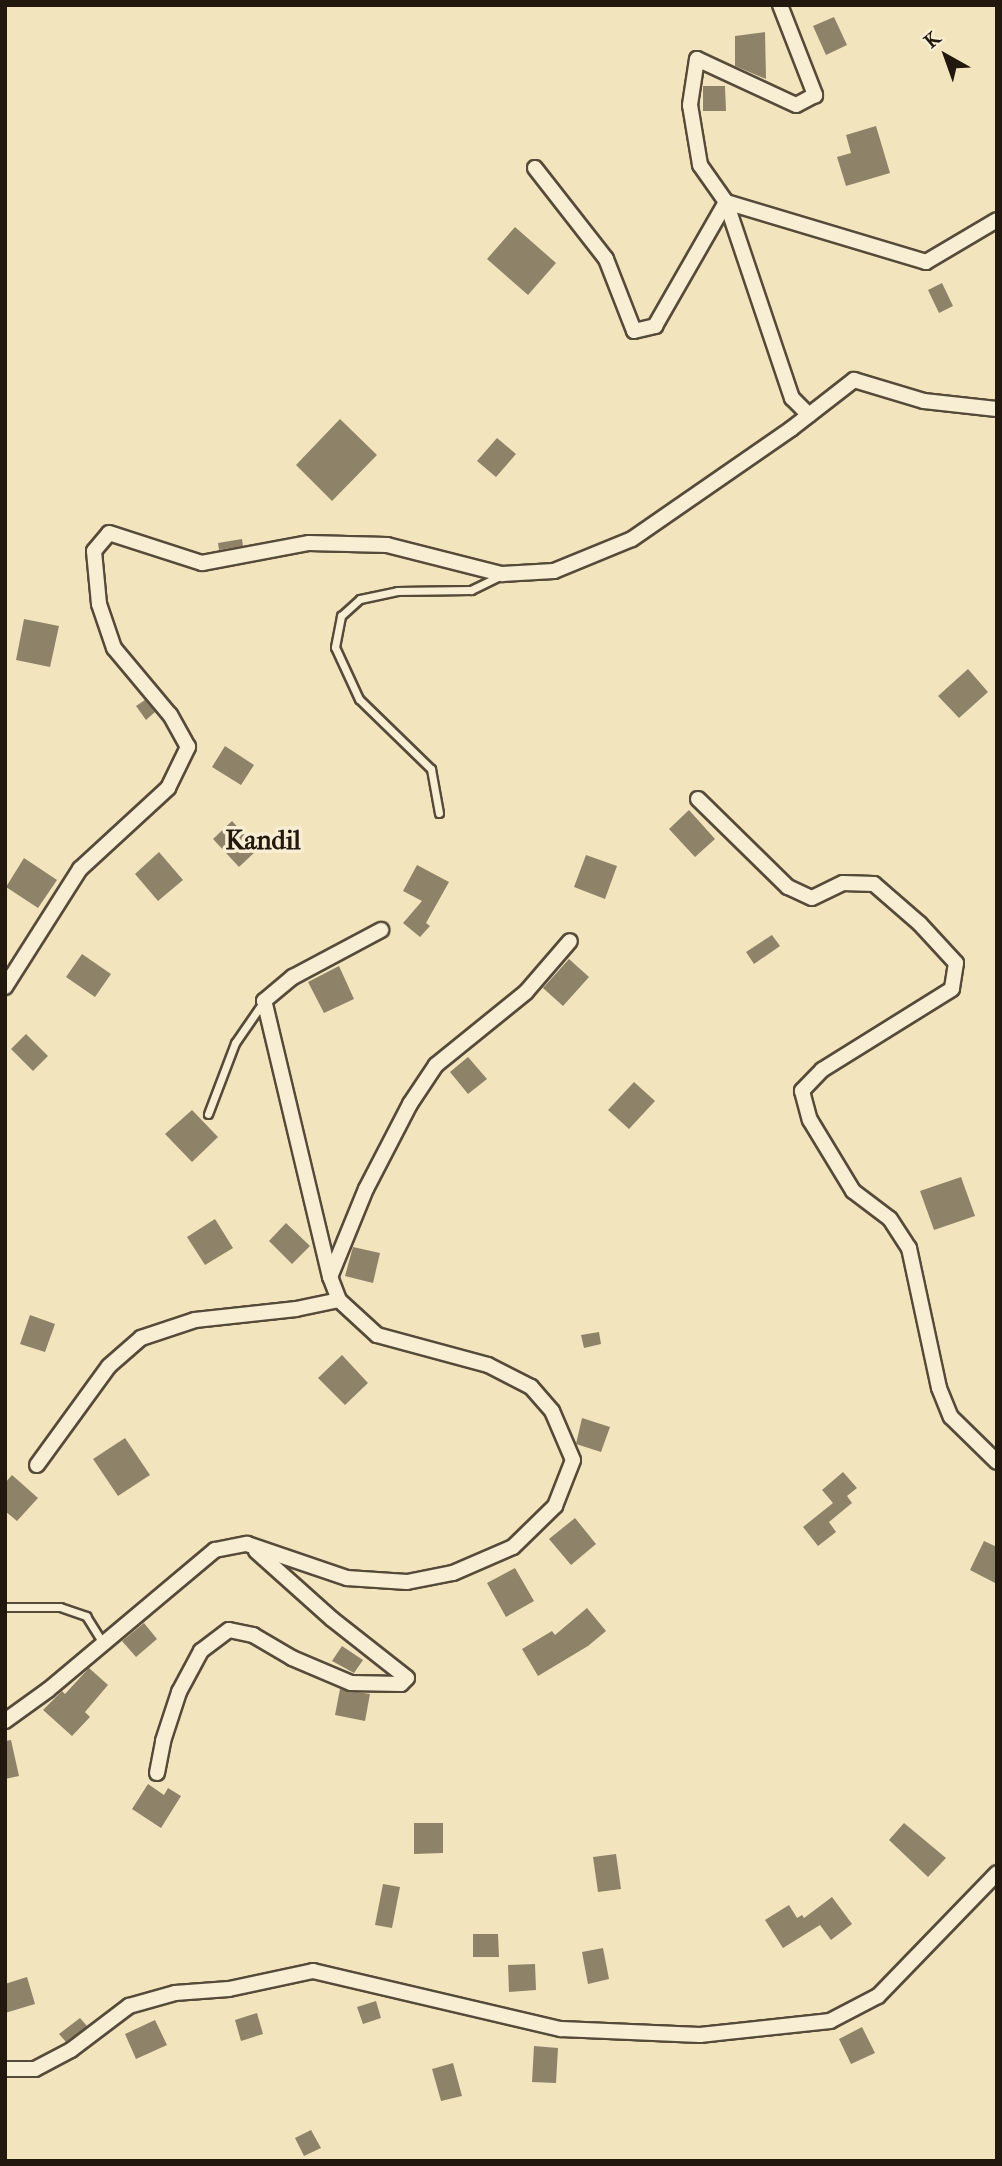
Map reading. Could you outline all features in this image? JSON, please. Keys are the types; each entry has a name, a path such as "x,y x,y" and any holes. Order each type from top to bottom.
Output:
{"street":[{"path":"780,5 815,95 796,105 696,59 691,105 700,165 726,202 792,398 809,415"},
{"path":"535,168 606,259 634,331 654,326 726,202"},
{"path":"726,202 926,262 997,220"},
{"path":"5,987 80,869 168,788 188,747 170,715 114,648 99,604 94,551 109,533 202,563 309,543 374,545 502,574 554,571 632,539 809,415 854,380 925,401 997,409"},
{"path":"698,799 788,887 812,898 842,883 874,884 920,924 956,963 952,989 821,1070 802,1091 810,1120 853,1191 890,1219 909,1248 939,1388 951,1417 997,1462"},
{"path":"5,1721 48,1690 215,1550 247,1544 347,1578 407,1582 453,1573 513,1547 555,1506 573,1460 552,1411 531,1387 488,1365 377,1335 340,1300 330,1277 264,1001 293,977 381,930"},
{"path":"330,1277 366,1189 410,1104 436,1065 526,992 570,941"},
{"path":"37,1465 109,1366 141,1338 195,1320 296,1309 340,1300"},
{"path":"157,1773 163,1741 179,1692 201,1651 229,1630 253,1635 292,1658 351,1683 401,1684 407,1678 247,1544"},
{"path":"5,2069 35,2069 71,2050 129,2006 175,1993 229,1989 313,1971 561,2029 700,2035 830,2021 878,1996 997,1872"}],"lane":[{"path":"439,814 431,769 359,698 335,648 341,616 360,599 397,591 471,590 502,574"},
{"path":"208,1114 235,1043 264,1001"},
{"path":"5,1607 60,1607 86,1616 103,1643"}],"building":[{"path":"834,17 847,45 826,55 813,26"},
{"path":"765,32 766,79 735,66 735,36"},
{"path":"703,86 725,86 726,111 703,111"},
{"path":"876,126 890,173 846,186 837,157 851,153 846,135"},
{"path":"515,227 556,263 528,295 487,259"},
{"path":"942,283 953,306 939,313 928,290"},
{"path":"340,419 377,455 332,501 296,465"},
{"path":"497,438 516,454 496,477 477,461"},
{"path":"242,539 243,546 219,550 218,543"},
{"path":"24,619 59,626 50,667 16,660"},
{"path":"968,669 988,692 959,718 938,696"},
{"path":"145,700 155,712 146,720 136,706"},
{"path":"225,746 254,765 241,785 212,767"},
{"path":"689,810 715,839 695,857 669,829"},
{"path":"232,821 258,849 239,867 213,839"},
{"path":"159,852 183,880 158,901 135,874"},
{"path":"586,855 617,866 605,899 574,887"},
{"path":"24,858 57,880 38,908 6,887"},
{"path":"417,865 449,882 426,923 430,926 420,937 403,923 422,901 403,891"},
{"path":"772,935 780,946 754,964 746,952"},
{"path":"82,954 111,974 95,997 66,977"},
{"path":"569,959 589,977 563,1006 543,988"},
{"path":"339,966 354,999 324,1013 308,982"},
{"path":"26,1034 48,1056 33,1071 11,1049"},
{"path":"468,1057 487,1079 468,1094 450,1072"},
{"path":"634,1082 655,1101 629,1129 608,1110"},
{"path":"192,1110 218,1137 192,1162 165,1134"},
{"path":"961,1177 975,1216 934,1230 920,1191"},
{"path":"215,1219 233,1248 205,1265 187,1237"},
{"path":"286,1223 310,1246 292,1264 269,1241"},
{"path":"353,1247 380,1253 373,1283 345,1276"},
{"path":"30,1315 55,1324 45,1352 20,1344"},
{"path":"599,1332 601,1344 584,1348 581,1335"},
{"path":"342,1355 368,1383 345,1405 318,1378"},
{"path":"582,1418 610,1427 601,1452 576,1444"},
{"path":"125,1438 150,1475 118,1496 93,1459"},
{"path":"843,1472 857,1488 847,1496 852,1503 829,1522 836,1532 818,1546 803,1527 833,1503 822,1490"},
{"path":"12,1475 38,1498 17,1521 5,1511 5,1483"},
{"path":"575,1518 596,1544 571,1565 549,1539"},
{"path":"984,1541 997,1547 997,1584 970,1570"},
{"path":"515,1568 534,1601 506,1617 487,1583"},
{"path":"587,1608 606,1631 588,1646 538,1676 522,1649 552,1631 555,1635"},
{"path":"144,1623 157,1639 136,1657 122,1641"},
{"path":"342,1646 363,1660 354,1673 332,1661"},
{"path":"89,1668 108,1685 85,1712 90,1717 72,1736 43,1710 62,1691 65,1694"},
{"path":"340,1689 370,1694 365,1721 335,1715"},
{"path":"11,1740 19,1776 5,1779 5,1741"},
{"path":"148,1784 164,1795 168,1788 181,1796 161,1828 132,1809"},
{"path":"414,1823 443,1823 443,1853 414,1854"},
{"path":"904,1823 946,1858 928,1877 889,1840"},
{"path":"616,1854 621,1889 598,1892 593,1857"},
{"path":"383,1884 400,1887 392,1928 375,1925"},
{"path":"832,1897 852,1924 831,1940 820,1925 783,1948 765,1920 789,1905 797,1918 802,1915 804,1918"},
{"path":"473,1934 498,1934 499,1957 473,1957"},
{"path":"603,1948 609,1979 588,1984 582,1952"},
{"path":"535,1964 536,1990 509,1992 508,1965"},
{"path":"27,1977 35,2004 5,2013 5,1984"},
{"path":"376,2001 381,2018 363,2024 357,2007"},
{"path":"257,2013 263,2034 241,2041 235,2020"},
{"path":"80,2018 87,2026 66,2042 59,2034"},
{"path":"155,2020 167,2045 136,2059 125,2034"},
{"path":"862,2027 875,2053 851,2064 839,2039"},
{"path":"534,2046 558,2048 556,2083 532,2082"},
{"path":"453,2063 462,2096 441,2101 432,2069"},
{"path":"311,2130 321,2148 304,2156 295,2138"}],"district":[{"name":"Kandil","path":"263,841"}]}
